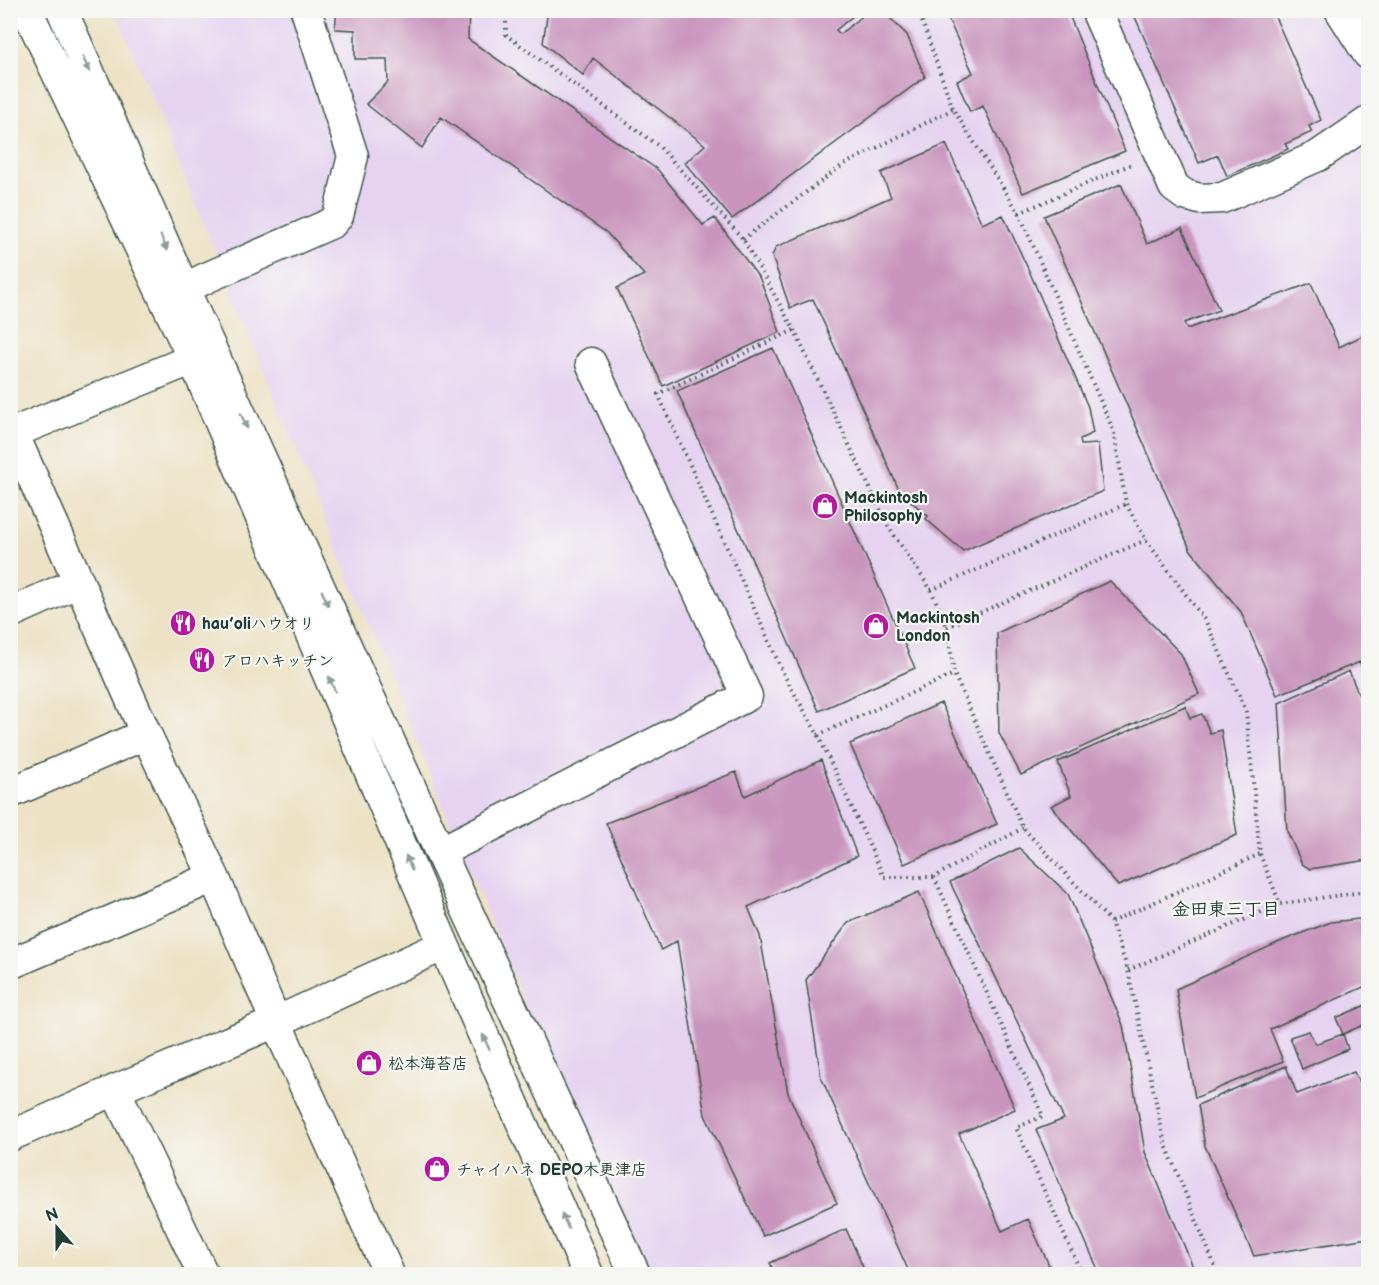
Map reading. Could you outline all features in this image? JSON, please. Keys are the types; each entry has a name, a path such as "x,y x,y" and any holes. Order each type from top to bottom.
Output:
{"street":[{"path":"27,10 193,359 588,1275"},
{"path":"62,10 184,289 635,1275"},
{"path":"184,289 332,223 338,216 353,156 306,10"},
{"path":"1096,10 1174,187 1185,195 1200,199 1222,198 1318,156 1368,122"},
{"path":"1340,10 1368,54"},
{"path":"193,359 12,434 146,734 214,877 276,1022 390,1275"},
{"path":"440,852 747,696 591,363"},
{"path":"10,613 79,582"},
{"path":"10,793 146,734"},
{"path":"10,964 214,877"},
{"path":"10,1136 276,1022 444,945"},
{"path":"115,1090 203,1275"}],"path":[{"path":"506,10 506,35 660,147 743,240 794,330 888,526 931,590 947,627 954,674 1023,828 1111,922 1128,970 1164,1140 1218,1275"},
{"path":"918,10 953,109 1019,213 1114,432 1126,504 1146,540 1206,622 1246,711 1260,854 1280,904"},
{"path":"743,240 843,165 953,109"},
{"path":"1019,213 1139,161"},
{"path":"794,330 658,394 784,675 818,735 884,877 934,877 1023,828"},
{"path":"931,590 1126,504"},
{"path":"947,627 1146,540"},
{"path":"818,735 954,674"},
{"path":"1111,922 1260,854"},
{"path":"934,877 1042,1116 1016,1128 1082,1275"},
{"path":"1128,970 1280,904 1368,891"},
{"path":"1362,1275 1368,1273"}],"shaded area":[{"path":"116,11 1356,11 1368,30 1368,1274 652,1274 536,1032"}],"building":[{"path":"337,10 469,10 468,39 658,170 703,225 715,218 760,279 780,332 663,386 617,288 644,275 607,233 441,117 422,148 366,104 388,82 387,59 355,59 355,30 335,29"},
{"path":"548,10 860,10 836,30 840,34 870,10 882,10 907,35 925,77 732,219 685,163 705,145 593,58 583,75 543,43"},
{"path":"944,10 1067,10 1125,151 1023,193 983,106 970,112 957,81 973,73"},
{"path":"1132,10 1272,10 1321,120 1309,126 1312,132 1285,144 1288,149 1227,176 1218,155 1199,163"},
{"path":"946,144 982,224 1003,215 1030,273 1088,407 1093,433 1080,439 1081,445 1098,444 1103,491 963,551 926,519 928,516 900,492 813,299 790,308 772,256 776,247 891,197 881,173"},
{"path":"1121,184 1147,244 1182,228 1219,310 1184,323 1187,329 1311,283 1339,347 1364,335 1368,346 1368,677 1360,662 1277,695 1241,612 1190,549 1044,216"},
{"path":"773,348 915,668 819,711 677,391"},
{"path":"1110,581 1181,654 1199,694 1021,775 999,733 997,633"},
{"path":"1349,671 1368,717 1368,860 1310,869 1302,864 1287,831 1279,703"},
{"path":"941,703 997,824 904,864 850,744"},
{"path":"1185,706 1190,718 1202,714 1210,733 1221,730 1237,835 1118,886 1051,806 1071,796 1058,762"},
{"path":"821,760 857,856 748,907 760,936 788,1093 837,1203 763,1236 705,1115 677,941 661,950 606,823 736,772 745,796"},
{"path":"1019,848 1068,894 1123,1025 1145,1152 1196,1274 1100,1274 1036,1130 1064,1119 950,882"},
{"path":"919,892 1015,1109 959,1134 1002,1231 1028,1219 1053,1274 910,1274 821,1077 806,980 848,923"},
{"path":"1368,918 1368,985 1270,1029 1283,1061 1195,1098 1176,989 1284,940 1331,922"},
{"path":"1368,1004 1368,1023 1343,1034 1336,1018"},
{"path":"1309,1031 1315,1044 1343,1034 1348,1049 1302,1069 1290,1037"},
{"path":"1286,1066 1297,1094 1354,1072 1368,1104 1368,1238 1254,1256 1205,1146 1198,1105"},
{"path":"846,1229 866,1274 775,1274 770,1263"}],"place":[{"name":"Mackintosh Philosophy","path":"825,506"},
{"name":"hau’oliハウオリ","path":"183,623"},
{"name":"Mackintosh London","path":"876,626"},
{"name":"アロハキッチン","path":"202,660"},
{"name":"松本海苔店","path":"369,1063"},
{"name":"チャイハネ DEPO木更津店","path":"437,1169"}],"district":[{"name":"金田東三丁目","path":"1226,909"}]}
